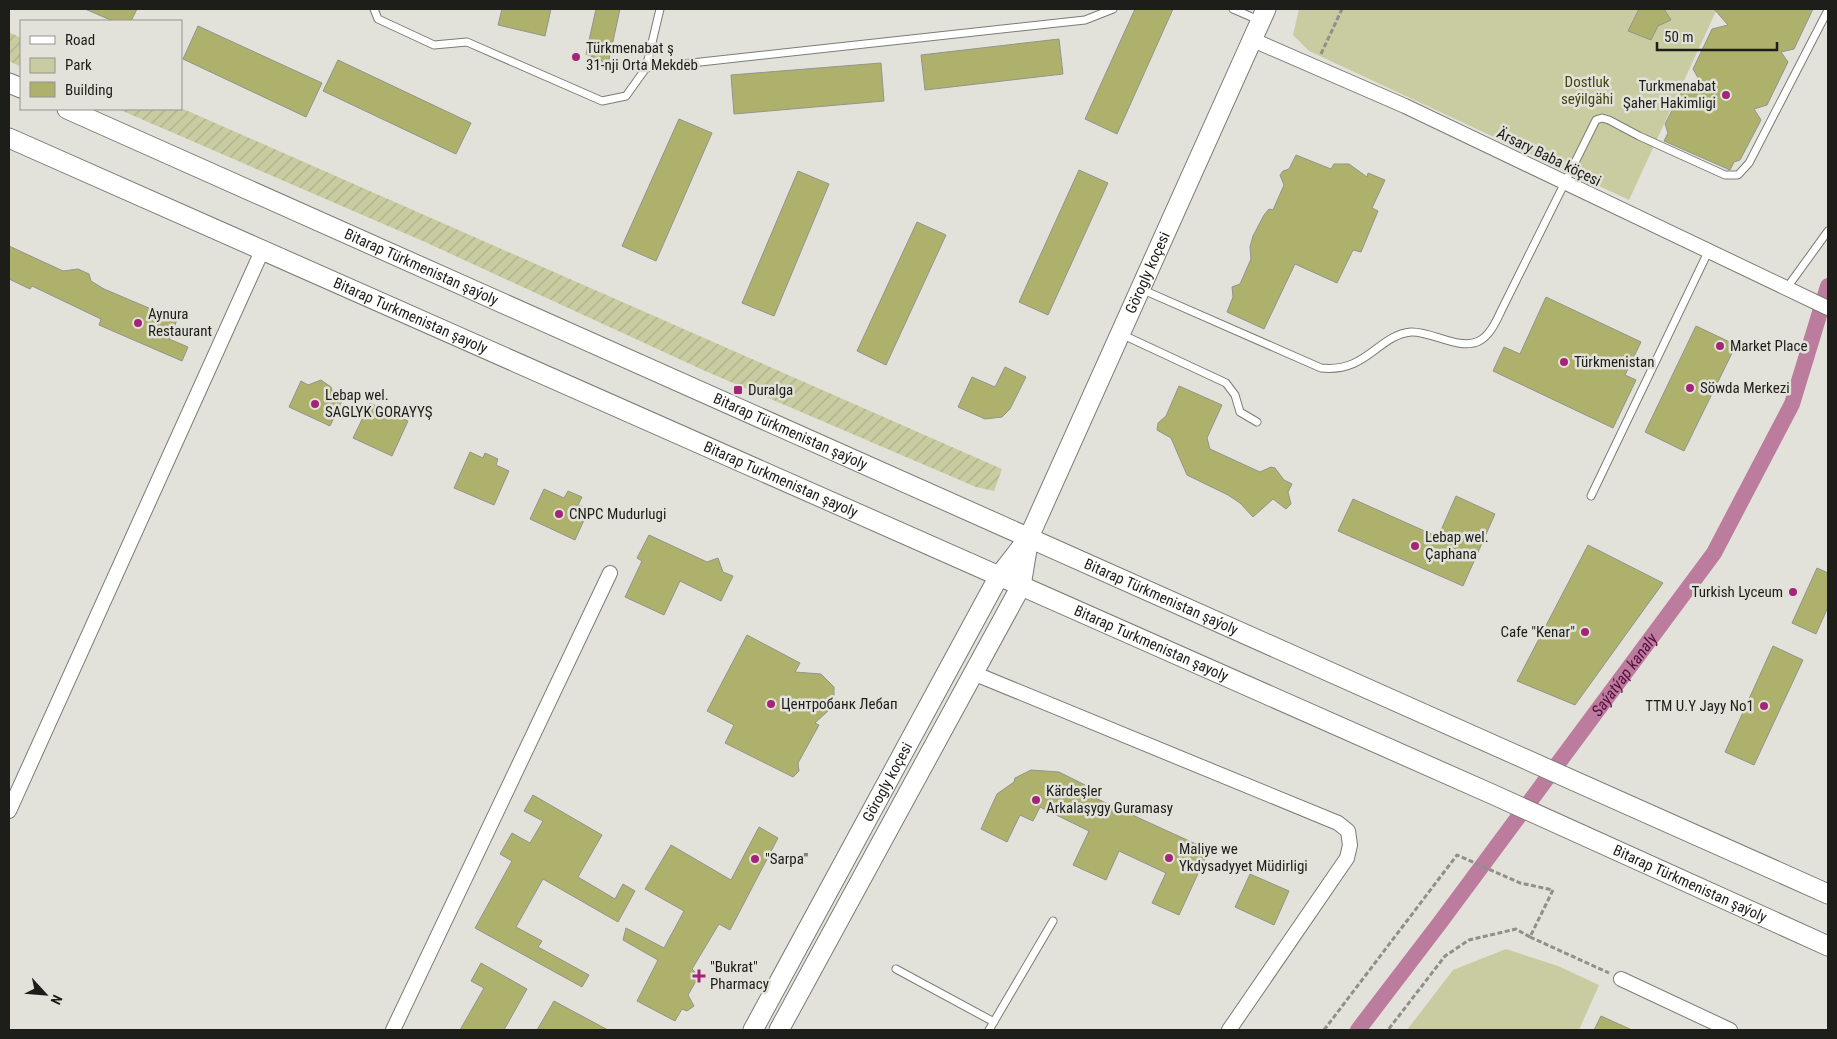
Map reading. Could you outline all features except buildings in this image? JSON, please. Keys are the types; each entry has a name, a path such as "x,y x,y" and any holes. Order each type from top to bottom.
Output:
{"main road":[{"name":"Görogly koçesi","path":"753,1030 999,576 1029,537 1264,15"},
{"name":"Bitarap Türkmenistan şaýoly","path":"69,110 1828,894"},
{"name":"Bitarap Turkmenistan şayoly","path":"9,138 1552,822"},
{"name":"Görogly koçesi","path":"779,1030 1021,586 1029,537"},
{"name":"Bitarap Türkmenistan şaýoly","path":"1552,822 1828,946"}],"street":[{"name":"Ärsary Baba köçesi","path":"1253,40 1405,106 1828,308"},
{"path":"9,811 262,250"},
{"path":"393,1030 610,573"},
{"path":"973,673 1338,823 1348,831 1350,845 1347,858 1229,1030"},
{"path":"1621,980 1730,1030"}],"lane":[{"path":"374,9 378,19 434,46 467,42 602,101 626,96 646,68 660,9"},
{"path":"646,68 1085,20 1113,9"},
{"path":"1233,9 1264,15"},
{"path":"1141,289 1321,368 1338,370 1369,356 1399,335 1412,332 1468,344 1478,342 1491,330 1566,184 1596,120 1602,118 1725,175 1734,176 1742,172 1749,164 1828,10"},
{"path":"1786,289 1828,231"},
{"path":"1591,496 1708,252"},
{"path":"1121,334 1226,384 1235,395 1240,412 1257,422"},
{"path":"989,1030 1053,921"},
{"path":"896,969 994,1022"}],"path":[{"path":"1314,68 1342,9"},
{"path":"1324,1030 1457,855 1520,883 1553,890 1530,937"},
{"path":"1388,1030 1445,956 1469,940 1516,929 1621,980"}],"green space":[{"name":"Dostluk seýilgähi","path":"1299,9 1717,9 1629,200 1309,51 1293,35"},
{"path":"9,32 20,38 20,66 9,61"},
{"path":"182,108 1002,469 994,491 976,487 703,370 425,242 120,110 182,110"},
{"path":"1506,949 1558,966 1599,985 1579,1030 1407,1030 1453,970"}],"waterway":[{"name":"Saýatýap kanaly","path":"1358,1030 1439,924 1714,553 1792,404 1828,286"}],"place":[{"name":"Türkmenabat ş 31-nji Orta Mekdeb","path":"576,57"},
{"name":"Turkmenabat Şaher Hakimligi","path":"1726,95"},
{"name":"Aynura Restaurant","path":"138,323"},
{"name":"Market Place","path":"1720,346"},
{"name":"Türkmenistan","path":"1564,362"},
{"name":"Söwda Merkezi","path":"1690,388"},
{"name":"Duralga","path":"738,390"},
{"name":"Lebap wel. SAGLYK GORAYYŞ","path":"315,404"},
{"name":"CNPC Mudurlugi","path":"559,514"},
{"name":"Lebap wel. Çaphana","path":"1415,546"},
{"name":"Turkish Lyceum","path":"1793,592"},
{"name":"Cafe \"Kenar\"","path":"1585,632"},
{"name":"Центробанк Лебап","path":"771,704"},
{"name":"TTM U.Y Jayy No1","path":"1764,706"},
{"name":"Kärdeşler Arkalaşygy Guramasy","path":"1036,800"},
{"name":"Maliye we Ykdysadyyet Müdirligi","path":"1169,858"},
{"name":"\"Sarpa\"","path":"755,859"},
{"name":"\"Bukrat\" Pharmacy","path":"699,976"}]}
